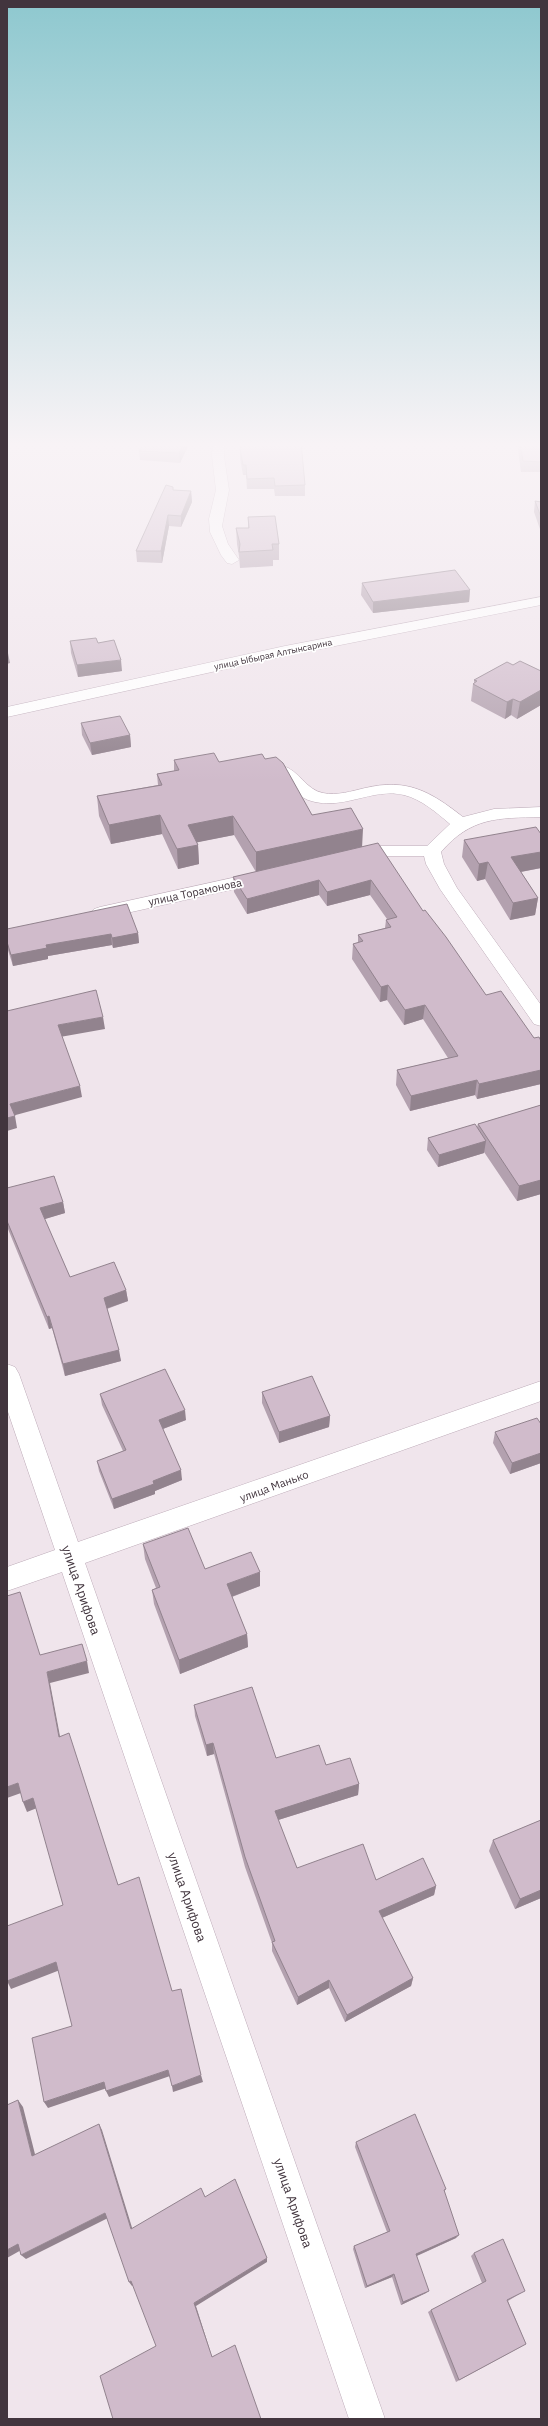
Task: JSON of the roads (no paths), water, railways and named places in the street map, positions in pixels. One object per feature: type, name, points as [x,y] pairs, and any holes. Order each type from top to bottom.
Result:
[{"type":"street","points":[[228,555],[232,560]]},
{"type":"street","name":"улица Ыбырая Алтынсарина","points":[[7,712],[285,651],[541,601]]},
{"type":"street","points":[[283,771],[314,796],[344,797],[386,789],[406,790],[436,805],[461,824]]},
{"type":"street","points":[[341,860],[380,852],[432,850],[445,834],[461,824],[490,814],[541,812]]},
{"type":"street","points":[[432,850],[435,864],[449,889],[541,1019]]},
{"type":"street","name":"улица Торамонова","points":[[85,917],[279,874]]},
{"type":"street","name":"улица Арифова","points":[[7,1374],[367,2419]]},
{"type":"street","name":"улица Манько","points":[[7,1579],[541,1391]]}]
